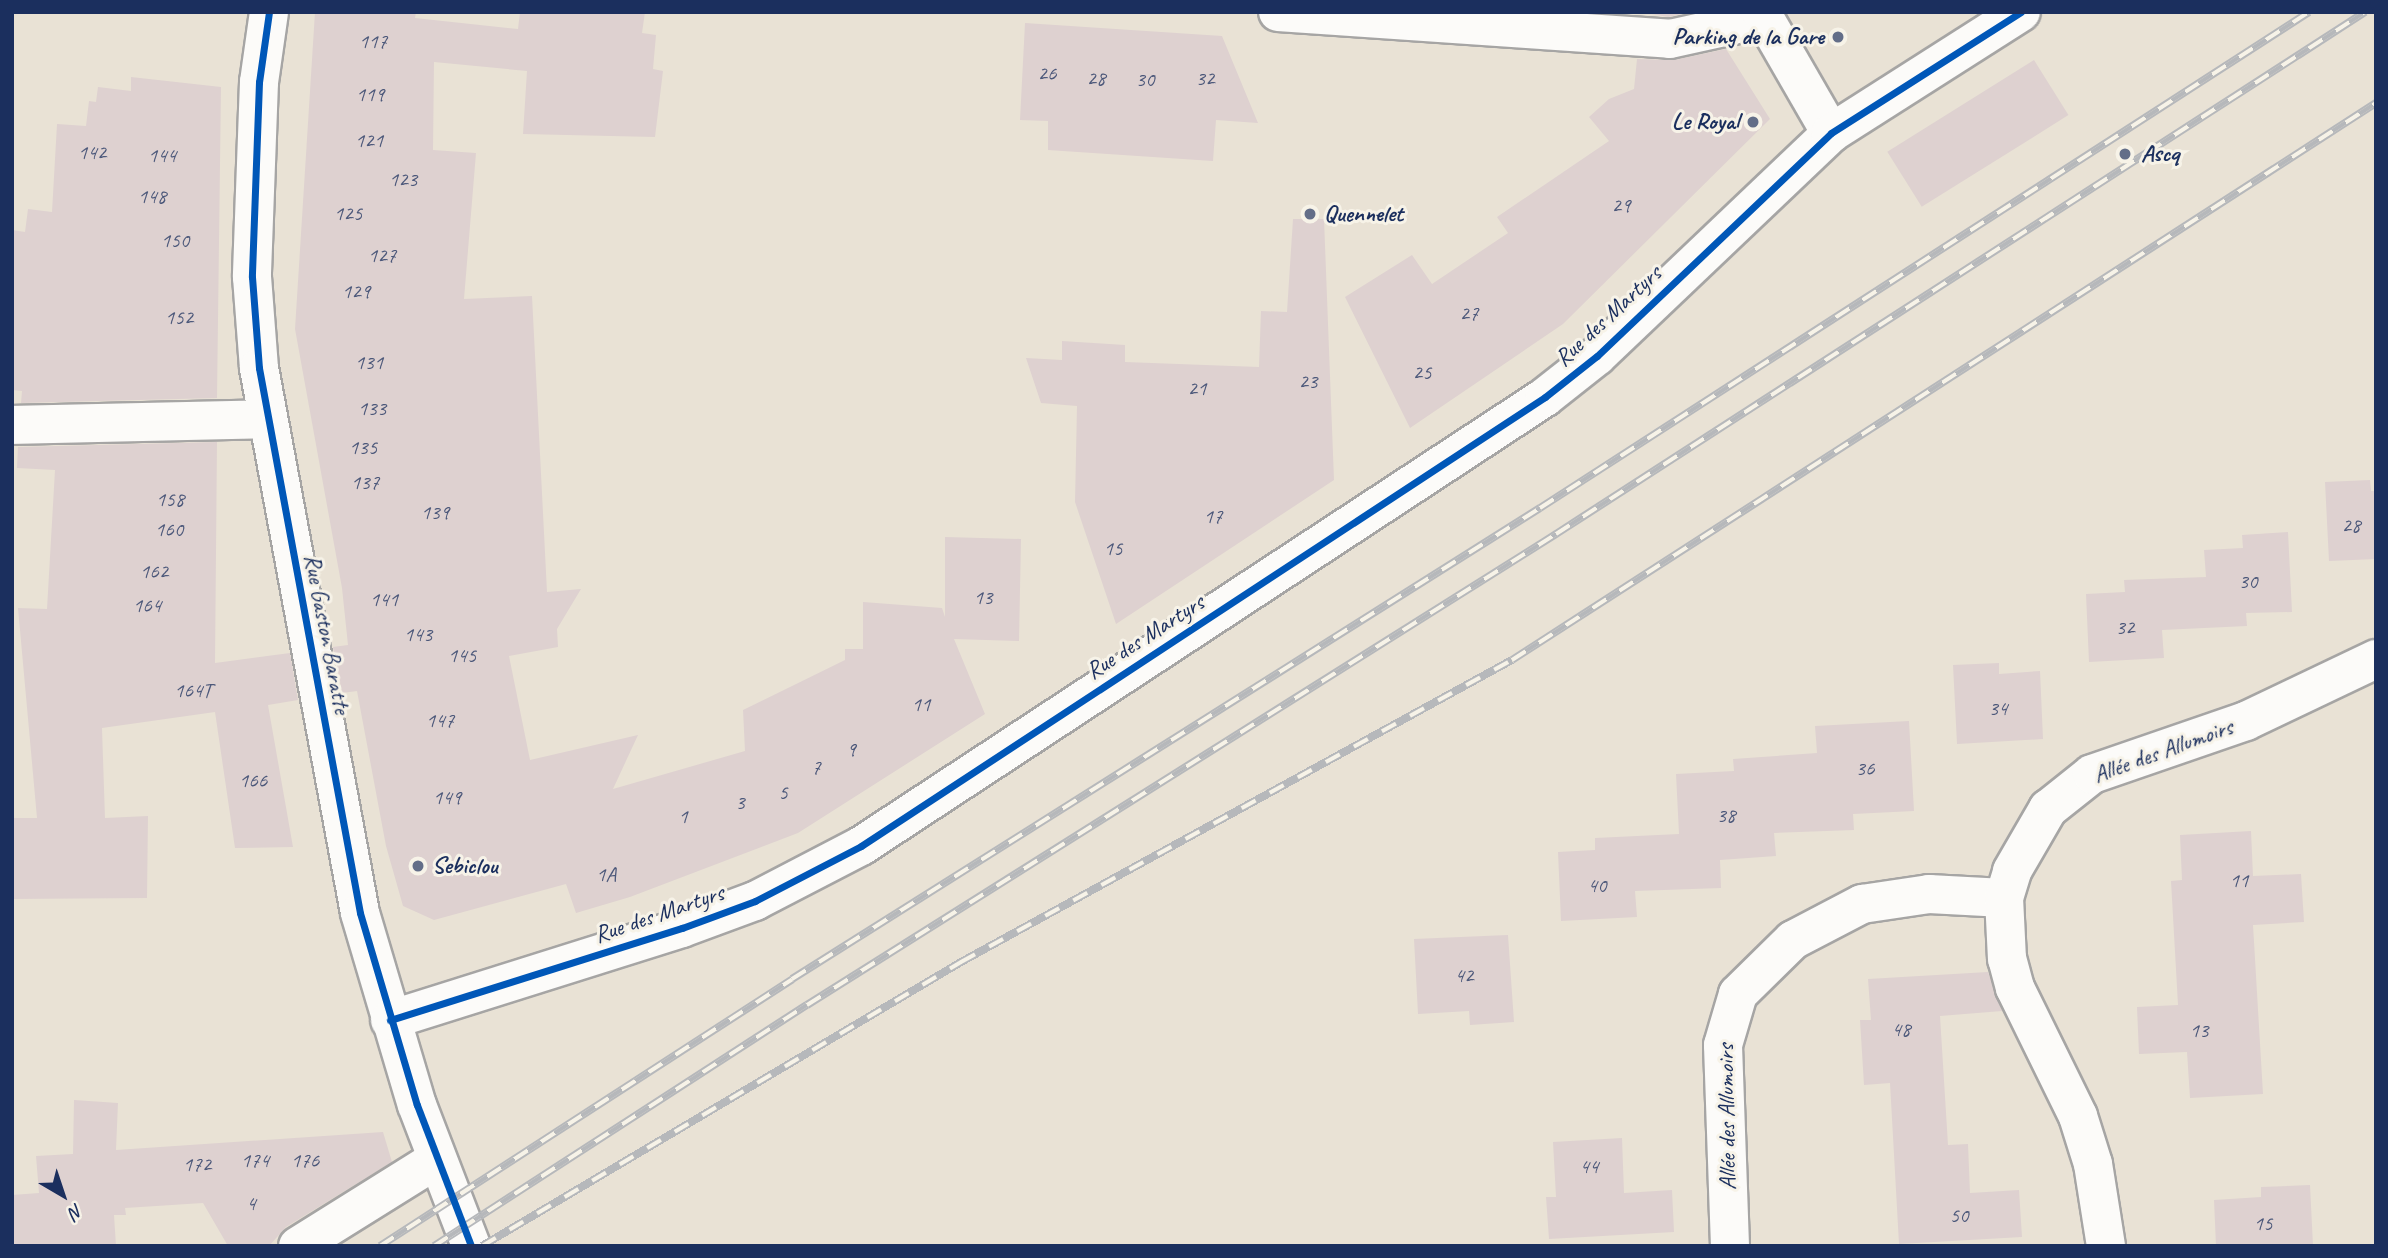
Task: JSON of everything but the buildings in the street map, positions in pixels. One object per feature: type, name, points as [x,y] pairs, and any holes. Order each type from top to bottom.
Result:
[{"type":"street","name":"Rue Gaston Baratte","points":[[269,12],[259,82],[252,277],[268,419],[352,872],[390,1020],[437,1159],[471,1246]]},
{"type":"street","points":[[1278,12],[1670,39],[1723,28],[1759,12],[1831,133]]},
{"type":"street","name":"Rue des Martyrs","points":[[390,1020],[682,928],[755,901],[861,846],[1572,378],[1831,133],[2021,12]]},
{"type":"street","points":[[12,425],[268,419]]},
{"type":"street","name":"Allée des Allumoirs","points":[[2106,1246],[2093,1164],[2078,1116],[2015,988],[2007,960],[2004,898],[2027,841],[2048,809],[2069,789],[2115,765],[2246,721],[2376,659]]},
{"type":"street","name":"Allée des Allumoirs","points":[[1730,1246],[1723,1045],[1738,995],[1793,940],[1862,904],[1928,894],[2004,898]]},
{"type":"street","points":[[298,1246],[437,1159]]},
{"type":"railway","points":[[380,1246],[792,979],[1540,508],[2309,12]]},
{"type":"railway","points":[[434,1246],[807,1005],[1556,534],[2365,12]]},
{"type":"railway","points":[[482,1246],[961,962],[1512,660],[2376,103]]},
{"type":"cycle path","points":[[269,12],[259,82],[252,277],[259,368],[360,913],[417,1105],[471,1246]]},
{"type":"cycle path","points":[[390,1020],[682,928],[755,901],[861,846],[1545,397],[1597,356],[1831,133],[2021,12]]},
{"type":"place","name":"Parking de la Gare","points":[[1838,37]]},
{"type":"place","name":"Le Royal","points":[[1753,122]]},
{"type":"place","name":"Ascq","points":[[2125,154]]},
{"type":"place","name":"Quennelet","points":[[1310,214]]},
{"type":"place","name":"Sebiclou","points":[[418,866]]}]
